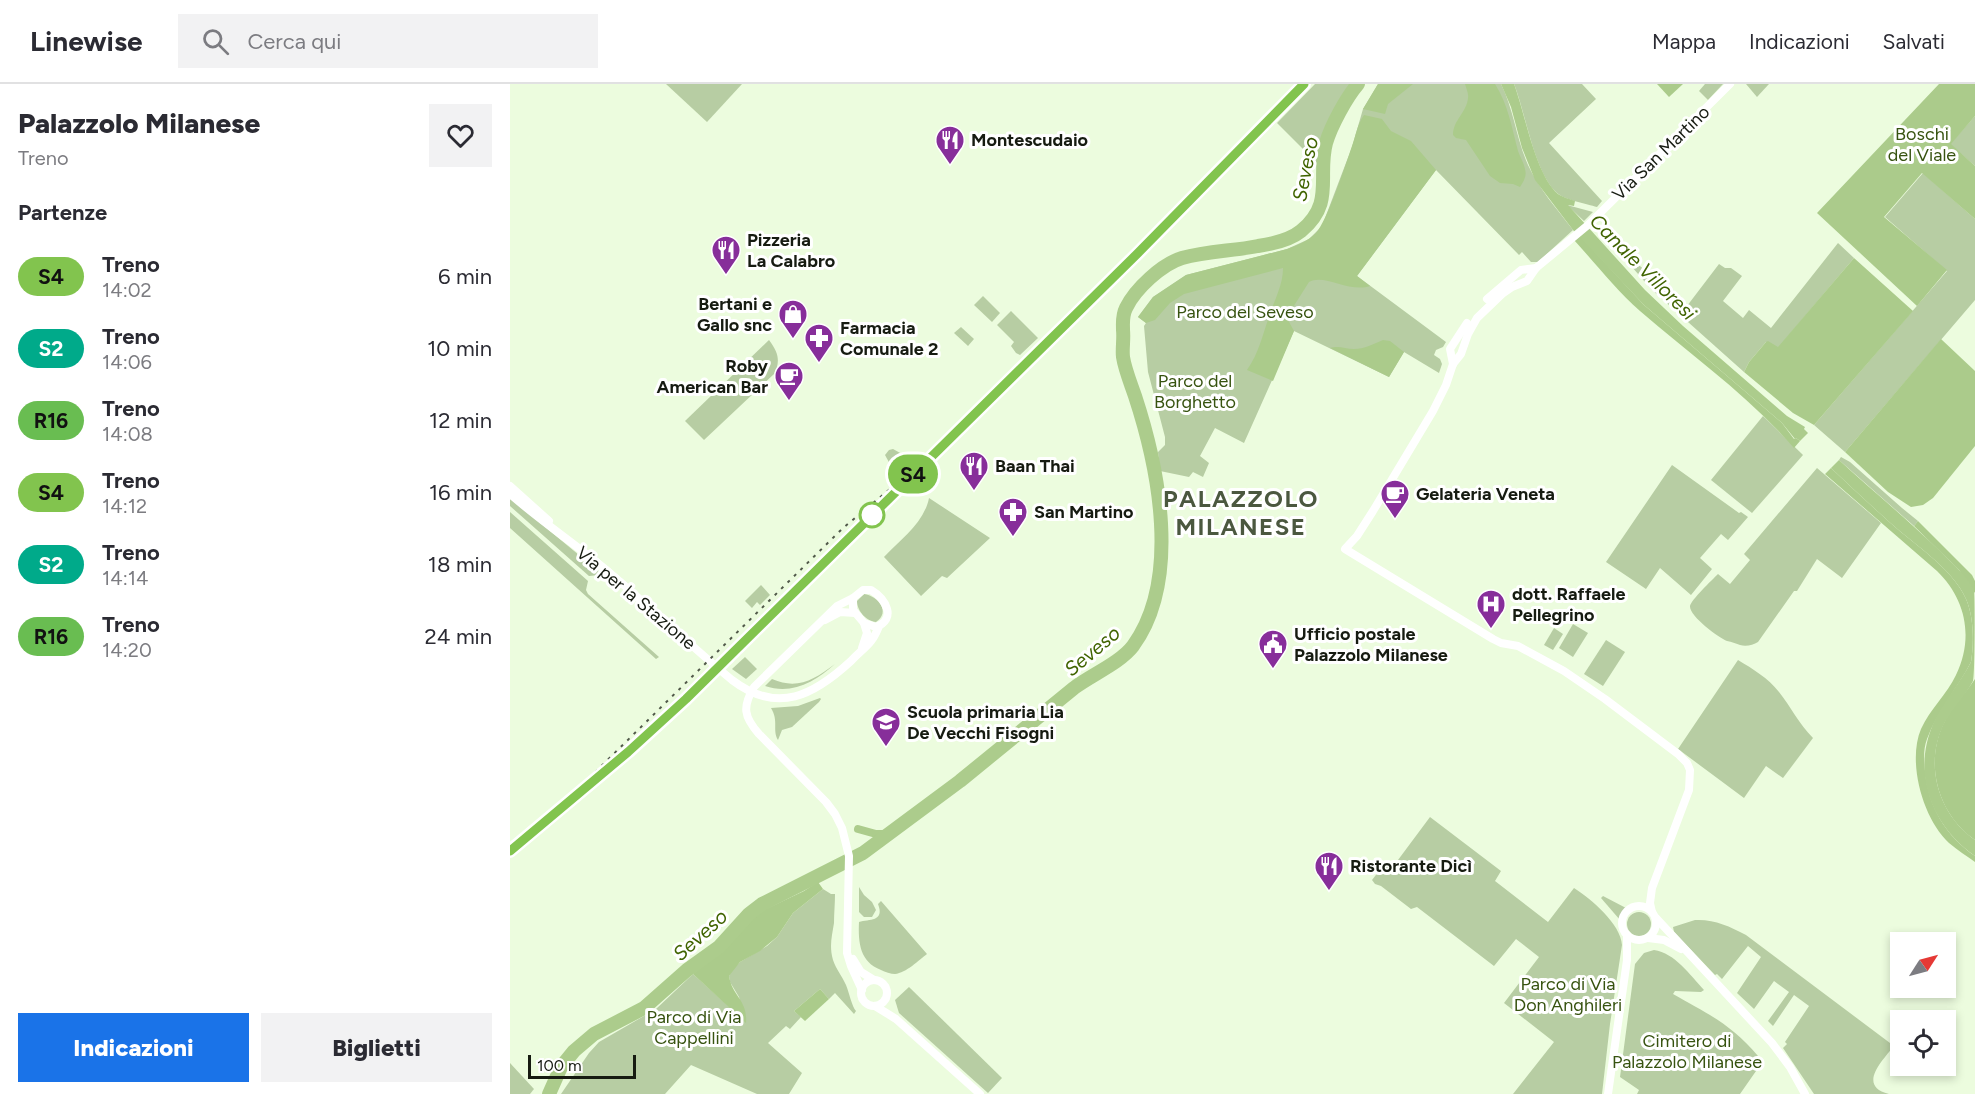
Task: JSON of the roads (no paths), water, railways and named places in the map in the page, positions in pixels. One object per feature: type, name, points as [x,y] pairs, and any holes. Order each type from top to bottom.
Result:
[{"type":"street","name":"Via San Martino","points":[[1652,888],[1689,790],[1690,770],[1683,759],[1605,699],[1563,671],[1518,646],[1493,639],[1345,549],[1357,536],[1427,421],[1446,386],[1453,364],[1450,349],[1475,312],[1521,270],[1536,268],[1577,235],[1730,84]]},
{"type":"street","name":"Via per la Stazione","points":[[510,486],[564,537]]},
{"type":"street","name":"Via per la Stazione","points":[[510,494],[536,517],[609,572],[732,680],[758,694],[772,698],[785,698],[811,692],[828,681],[872,643],[879,626]]},
{"type":"street","points":[[853,598],[852,606],[855,613],[871,627],[879,626],[887,617],[888,610],[871,590],[863,590],[832,609],[756,686],[747,704],[746,712],[750,723],[832,808],[842,828],[849,856],[848,959],[862,990],[864,1001],[896,1019],[980,1094]]},
{"type":"street","points":[[819,623],[840,612],[855,613]]},
{"type":"street","points":[[860,651],[867,633],[864,623]]},
{"type":"street","points":[[1652,888],[1637,906],[1624,916],[1623,928],[1627,935],[1632,939],[1658,938],[1670,942],[1692,957]]},
{"type":"street","points":[[1627,960],[1634,947],[1656,927],[1650,903],[1652,888]]},
{"type":"street","points":[[1637,906],[1645,907],[1654,915],[1772,1043],[1790,1067],[1805,1094]]},
{"type":"street","points":[[1608,1094],[1627,960],[1627,935]]},
{"type":"street","points":[[847,944],[858,968],[865,975],[884,985],[887,992],[886,997],[882,1003],[875,1006]]},
{"type":"street","points":[[862,990],[866,983],[874,980]]},
{"type":"street","points":[[886,997],[896,1019]]},
{"type":"waterway","name":"Seveso","points":[[549,1094],[561,1067],[574,1051],[594,1034],[644,1008],[687,970],[719,947],[749,914],[762,904],[863,853],[960,781],[1074,688],[1113,663],[1133,646],[1148,619],[1157,589],[1161,557],[1161,524],[1152,457],[1123,357],[1125,311],[1142,285],[1174,261],[1201,254],[1275,243],[1301,231],[1311,221],[1321,200],[1324,155],[1328,136],[1344,104],[1358,84]]},
{"type":"waterway","points":[[858,829],[876,834],[890,834]]},
{"type":"railway","points":[[510,856],[630,755],[728,665],[1141,256],[1310,84]]},
{"type":"railway","points":[[576,791],[843,528],[914,469]]},
{"type":"train","name":"S4","points":[[510,851],[657,727],[686,699],[1138,253],[1304,84]]},
{"type":"place","name":"Montescudaio","points":[[950,166]]},
{"type":"place","name":"Pizzeria La Calabro","points":[[726,276]]},
{"type":"place","name":"Bertani e Gallo snc","points":[[793,340]]},
{"type":"place","name":"Farmacia Comunale 2","points":[[819,364]]},
{"type":"place","name":"Roby American Bar","points":[[789,402]]},
{"type":"place","name":"Baan Thai","points":[[974,492]]},
{"type":"place","name":"Gelateria Veneta","points":[[1395,520]]},
{"type":"place","name":"San Martino","points":[[1013,538]]},
{"type":"place","name":"dott. Raffaele Pellegrino","points":[[1491,630]]},
{"type":"place","name":"Ufficio postale Palazzolo Milanese","points":[[1273,670]]},
{"type":"place","name":"Scuola primaria Lia De Vecchi Fisogni","points":[[886,748]]},
{"type":"place","name":"Ristorante Dicì","points":[[1329,892]]},
{"type":"district","name":"PALAZZOLO MILANESE","points":[[1241,512]]},
{"type":"park label","name":"Boschi del Viale","points":[[1922,144]]},
{"type":"park label","name":"Parco del Seveso","points":[[1245,312]]},
{"type":"park label","name":"Parco del Borghetto","points":[[1195,391]]},
{"type":"park label","name":"Parco di Via Don Anghileri","points":[[1568,994]]},
{"type":"park label","name":"Parco di Via Cappellini","points":[[694,1027]]},
{"type":"park label","name":"Cimitero di Palazzolo Milanese","points":[[1687,1051]]},
{"type":"water label","name":"Canale Villoresi","points":[[1643,267]]}]
